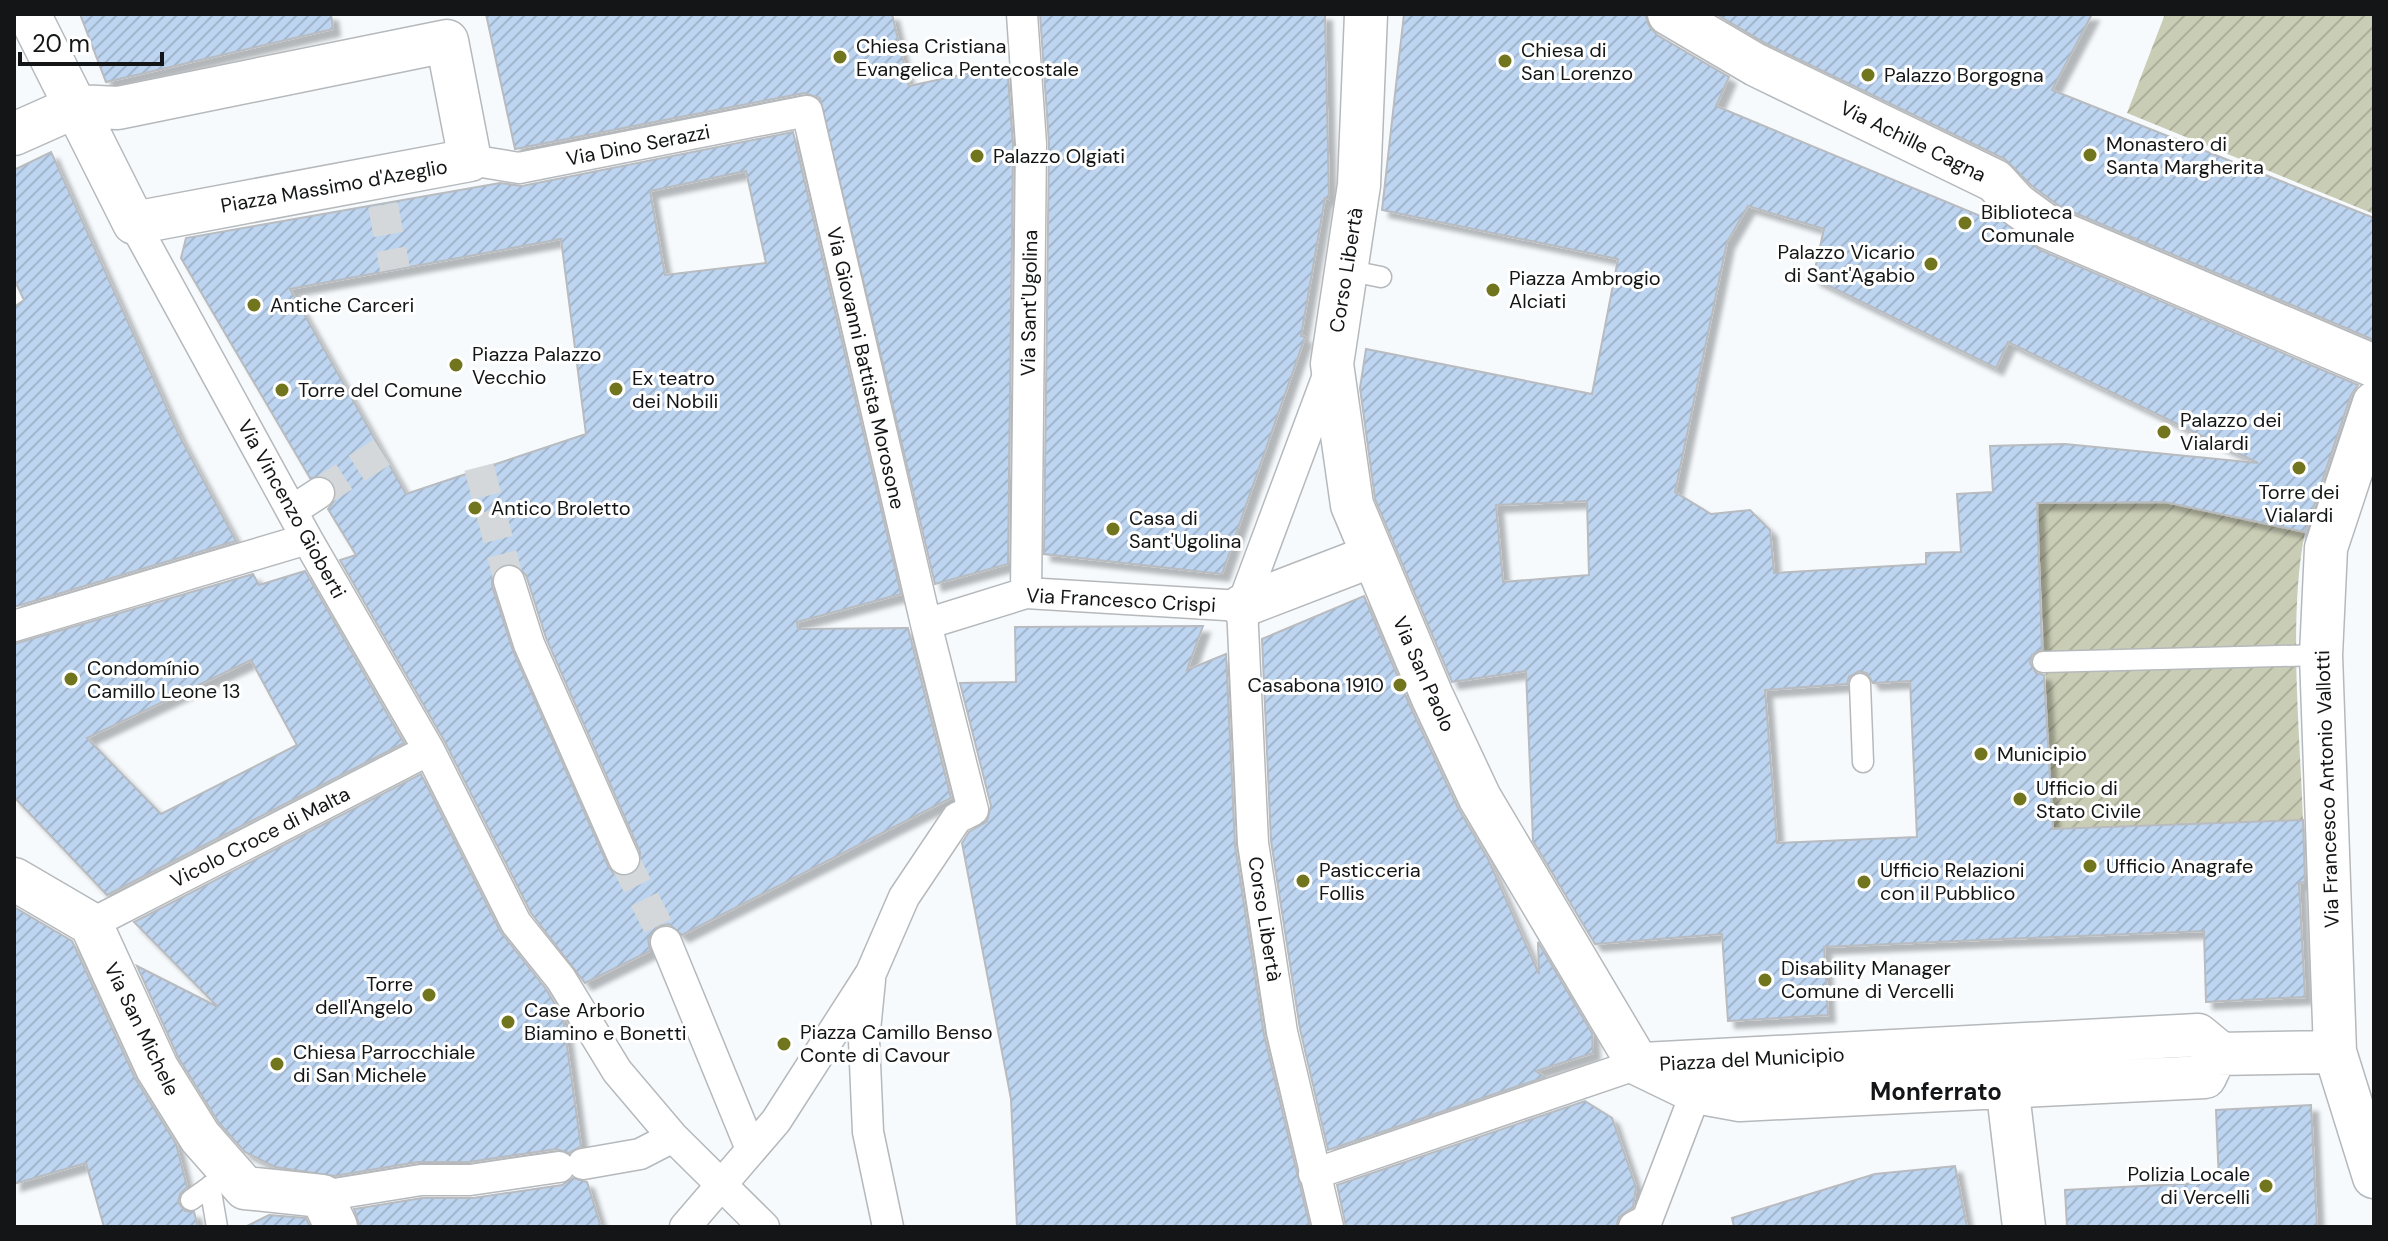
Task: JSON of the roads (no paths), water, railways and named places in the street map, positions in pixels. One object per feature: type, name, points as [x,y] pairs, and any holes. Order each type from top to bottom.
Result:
[{"type":"street","name":"Via Vincenzo Gioberti","points":[[29,14],[134,223],[307,539],[429,750],[516,923],[569,995],[617,1071],[673,1137]]},
{"type":"street","name":"Via Sant'Ugolina","points":[[1022,14],[1031,144],[1026,593]]},
{"type":"street","name":"Corso Libertà","points":[[1328,1227],[1282,1032],[1253,843],[1242,606],[1364,274],[1359,185],[1366,14]]},
{"type":"street","name":"Via Achille Cagna","points":[[1669,14],[1756,65],[1995,181],[2016,204],[2049,228],[2374,366]]},
{"type":"street","name":"Piazza Massimo d'Azeglio","points":[[77,106],[118,108],[444,28],[470,160],[381,191],[134,223]]},
{"type":"street","points":[[14,134],[77,106]]},
{"type":"street","name":"Via Dino Serazzi","points":[[470,160],[519,168],[807,111]]},
{"type":"street","name":"Via Giovanni Battista Morosone","points":[[807,111],[926,624]]},
{"type":"street","name":"Via San Paolo","points":[[1332,364],[1352,505],[1372,556],[1480,798],[1638,1064]]},
{"type":"street","name":"Via Francesco Antonio Vallotti","points":[[2374,403],[2326,548],[2321,655],[2335,1052],[2374,1177]]},
{"type":"street","points":[[293,510],[319,493]]},
{"type":"street","points":[[14,626],[307,539]]},
{"type":"street","points":[[1242,606],[1372,556]]},
{"type":"street","points":[[509,581],[529,644],[624,859]]},
{"type":"street","name":"Via Francesco Crispi","points":[[926,624],[1026,593],[1242,606]]},
{"type":"street","points":[[685,1227],[776,1121],[871,973],[904,897],[957,818],[973,810],[926,624]]},
{"type":"street","name":"Vicolo Croce di Malta","points":[[91,924],[429,750]]},
{"type":"street","points":[[14,879],[91,924]]},
{"type":"street","name":"Via San Michele","points":[[91,924],[157,1068],[200,1137],[220,1179],[329,1212]]},
{"type":"street","points":[[666,942],[751,1149]]},
{"type":"street","points":[[871,973],[864,1040],[868,1132],[888,1227]]},
{"type":"street","name":"Piazza del Municipio","points":[[2198,1035],[2215,1049],[2216,1054],[2205,1077],[1740,1100],[1696,1092],[1638,1064],[2198,1035]]},
{"type":"street","points":[[2216,1054],[2335,1052]]},
{"type":"street","points":[[1314,1174],[1638,1064]]},
{"type":"street","points":[[2007,1085],[2024,1227]]},
{"type":"street","points":[[1634,1227],[1647,1220],[1696,1092]]},
{"type":"street","points":[[329,1212],[421,1180],[470,1180],[640,1154],[673,1137],[764,1227]]},
{"type":"lane","points":[[2043,662],[2321,655]]},
{"type":"lane","points":[[1860,684],[1863,762]]},
{"type":"lane","points":[[191,1200],[220,1179]]},
{"type":"lane","points":[[217,1227],[220,1179]]},
{"type":"tunnel","points":[[383,205],[395,269]]},
{"type":"tunnel","points":[[319,493],[385,450]]},
{"type":"tunnel","points":[[479,467],[509,581]]},
{"type":"tunnel","points":[[624,859],[666,942]]},
{"type":"place","name":"Chiesa Cristiana Evangelica Pentecostale","points":[[840,57]]},
{"type":"place","name":"Chiesa di San Lorenzo","points":[[1505,61]]},
{"type":"place","name":"Palazzo Borgogna","points":[[1868,75]]},
{"type":"place","name":"Monastero di Santa Margherita","points":[[2090,155]]},
{"type":"place","name":"Palazzo Olgiati","points":[[977,156]]},
{"type":"place","name":"Biblioteca Comunale","points":[[1965,223]]},
{"type":"place","name":"Palazzo Vicario di Sant'Agabio","points":[[1931,264]]},
{"type":"place","name":"Piazza Ambrogio Alciati","points":[[1493,290]]},
{"type":"place","name":"Antiche Carceri","points":[[254,305]]},
{"type":"place","name":"Piazza Palazzo Vecchio","points":[[456,365]]},
{"type":"place","name":"Ex teatro dei Nobili","points":[[616,389]]},
{"type":"place","name":"Torre del Comune","points":[[282,390]]},
{"type":"place","name":"Palazzo dei Vialardi","points":[[2164,432]]},
{"type":"place","name":"Torre dei Vialardi","points":[[2299,468]]},
{"type":"place","name":"Antico Broletto","points":[[475,508]]},
{"type":"place","name":"Casa di Sant'Ugolina","points":[[1113,529]]},
{"type":"place","name":"Condomínio Camillo Leone 13","points":[[71,679]]},
{"type":"place","name":"Casabona 1910","points":[[1400,685]]},
{"type":"place","name":"Municipio","points":[[1981,754]]},
{"type":"place","name":"Ufficio di Stato Civile","points":[[2020,799]]},
{"type":"place","name":"Ufficio Anagrafe","points":[[2090,866]]},
{"type":"place","name":"Pasticceria Follis","points":[[1303,881]]},
{"type":"place","name":"Ufficio Relazioni con il Pubblico","points":[[1864,882]]},
{"type":"place","name":"Disability Manager Comune di Vercelli","points":[[1765,980]]},
{"type":"place","name":"Torre dell'Angelo","points":[[429,995]]},
{"type":"place","name":"Case Arborio Biamino e Bonetti","points":[[508,1022]]},
{"type":"place","name":"Piazza Camillo Benso Conte di Cavour","points":[[784,1044]]},
{"type":"place","name":"Chiesa Parrocchiale di San Michele","points":[[277,1064]]},
{"type":"place","name":"Polizia Locale di Vercelli","points":[[2266,1186]]},
{"type":"district","name":"Monferrato","points":[[1936,1092]]}]
